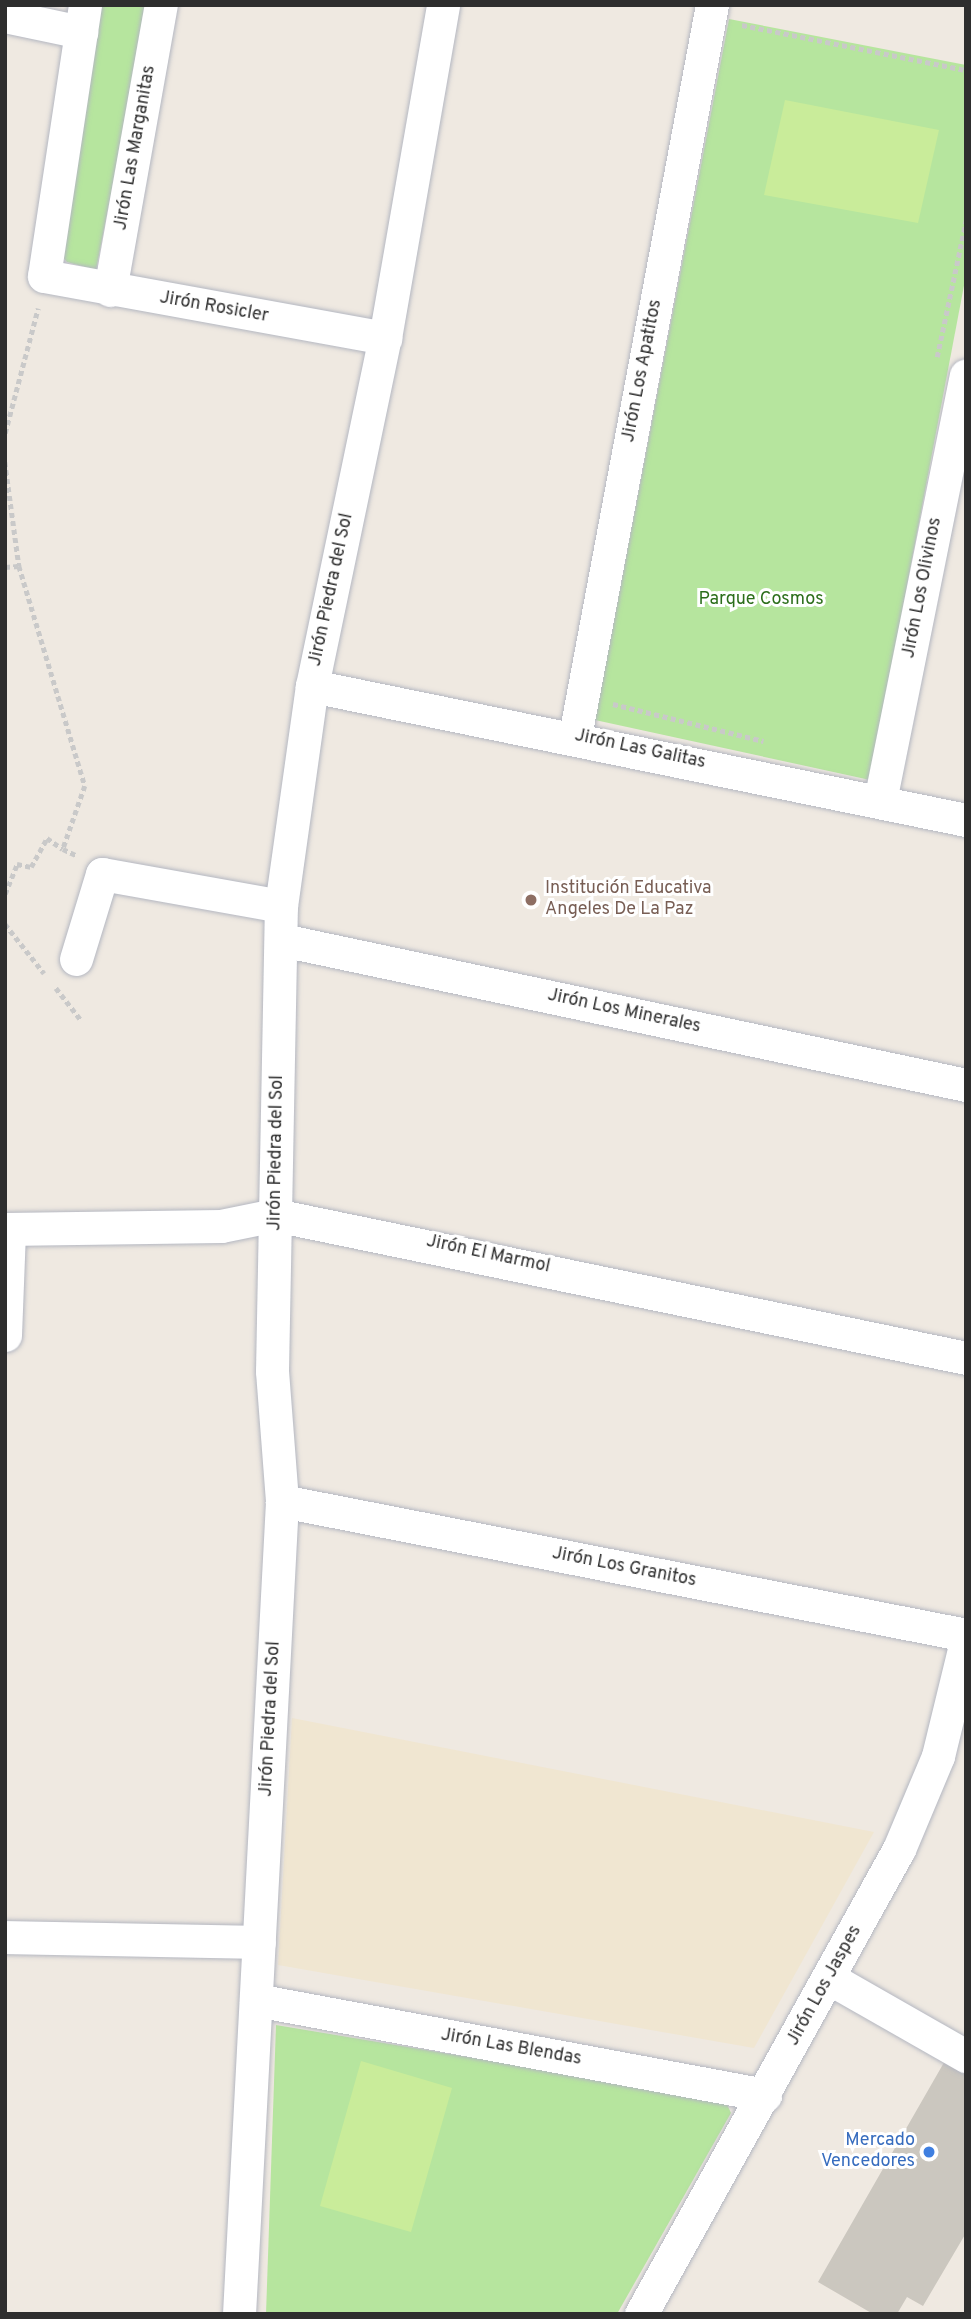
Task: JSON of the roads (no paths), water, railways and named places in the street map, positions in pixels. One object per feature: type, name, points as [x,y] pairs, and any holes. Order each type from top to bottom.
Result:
[{"type":"street","name":"Jirón Las Marganitas","points":[[110,290],[161,5]]},
{"type":"street","name":"Jirón Piedra del Sol","points":[[239,2314],[282,1502],[272,1371],[281,906],[312,686],[385,338],[443,5]]},
{"type":"street","name":"Jirón Los Apatitos","points":[[575,736],[722,14]]},
{"type":"street","points":[[5,16],[83,18]]},
{"type":"street","name":"Jirón Rosicler","points":[[83,18],[45,277],[385,338]]},
{"type":"street","name":"Jirón Los Olivinos","points":[[880,801],[950,373]]},
{"type":"street","name":"Jirón Las Galitas","points":[[312,686],[575,736],[966,820]]},
{"type":"street","points":[[76,959],[94,885],[102,874],[111,873],[281,906]]},
{"type":"street","name":"Jirón Los Minerales","points":[[282,940],[966,1085]]},
{"type":"street","name":"Jirón El Marmol","points":[[7,1230],[221,1226],[275,1215],[966,1357]]},
{"type":"street","points":[[5,1335],[7,1230]]},
{"type":"street","name":"Jirón Los Granitos","points":[[282,1502],[966,1635]]},
{"type":"street","name":"Jirón Los Jaspes","points":[[641,2314],[765,2095],[899,1849],[938,1756],[966,1641]]},
{"type":"street","points":[[5,1937],[259,1942]]},
{"type":"street","points":[[829,1978],[966,2056]]},
{"type":"street","name":"Jirón Las Blendas","points":[[256,2000],[765,2095]]},
{"type":"place","name":"Institución Educativa Angeles De La Paz","points":[[531,900]]},
{"type":"place","name":"Mercado Vencedores","points":[[929,2152]]},
{"type":"park label","name":"Parque Cosmos","points":[[761,600]]}]
